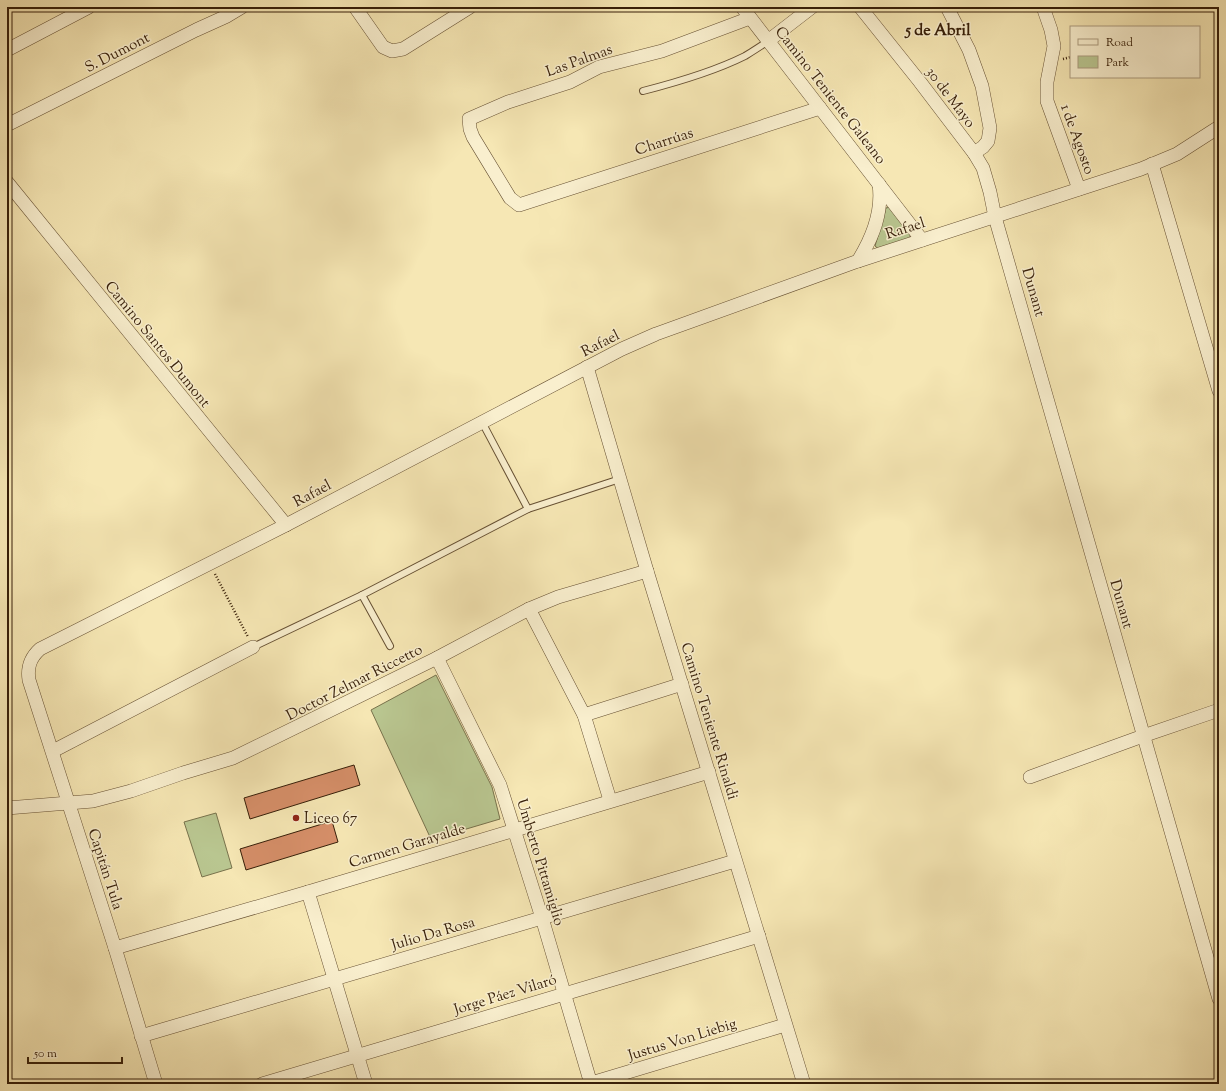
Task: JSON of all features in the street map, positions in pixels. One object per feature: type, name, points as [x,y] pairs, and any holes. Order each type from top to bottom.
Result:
[{"type":"street","name":"S. Dumont","points":[[7,125],[196,30],[227,16],[242,7]]},
{"type":"street","points":[[355,7],[383,47],[392,51],[403,49],[470,7]]},
{"type":"street","name":"Camino Teniente Galeano","points":[[742,7],[922,240]]},
{"type":"street","points":[[768,41],[812,7]]},
{"type":"street","name":"30 de Mayo","points":[[860,7],[974,153],[983,168],[996,217]]},
{"type":"street","points":[[947,7],[969,50],[982,86],[990,128],[988,141],[983,147],[974,153]]},
{"type":"street","name":"1 de Agosto","points":[[1043,7],[1051,30],[1054,46],[1047,82],[1047,101],[1079,189]]},
{"type":"street","points":[[7,50],[84,8]]},
{"type":"street","name":"Las Palmas","points":[[519,205],[510,198],[491,168],[473,137],[469,119],[508,102],[570,82],[599,67],[662,51],[750,18]]},
{"type":"street","name":"Charrúas","points":[[519,205],[820,108]]},
{"type":"street","name":"Rafael","points":[[29,663],[33,655],[40,649],[286,525],[622,349],[656,334],[858,261],[996,217],[1152,164],[1177,154],[1219,127]]},
{"type":"street","points":[[1152,164],[1219,391]]},
{"type":"street","name":"Camino Santos Dumont","points":[[7,182],[286,525]]},
{"type":"street","name":"Camino Teniente Galeano","points":[[858,261],[869,244],[880,209],[881,197],[879,184]]},
{"type":"street","name":"Dunant","points":[[996,217],[1219,999]]},
{"type":"street","name":"Camino Teniente Rinaldi","points":[[587,367],[647,572],[804,1084]]},
{"type":"street","name":"Doctor Zelmar Riccetto","points":[[68,802],[93,801],[131,791],[233,758],[437,658],[529,609],[558,597],[647,572]]},
{"type":"street","points":[[529,609],[584,715],[610,800]]},
{"type":"street","points":[[53,751],[253,647]]},
{"type":"street","name":"Umberto Pittamiglio","points":[[437,658],[500,785],[542,918],[590,1084]]},
{"type":"street","name":"Capitán Tula","points":[[29,663],[29,680],[115,948],[156,1084]]},
{"type":"street","points":[[584,715],[682,684]]},
{"type":"street","points":[[1030,777],[1219,710]]},
{"type":"street","name":"Carmen Garayalde","points":[[115,948],[308,892],[610,800],[708,772]]},
{"type":"street","points":[[7,808],[68,802]]},
{"type":"street","name":"Julio Da Rosa","points":[[141,1036],[735,861]]},
{"type":"street","points":[[308,892],[366,1084]]},
{"type":"street","name":"Jorge Páez Vilaró","points":[[262,1084],[758,936]]},
{"type":"street","name":"Justus Von Liebig","points":[[590,1084],[786,1025]]},
{"type":"lane","points":[[644,91],[674,83],[718,68],[746,55],[768,41]]},
{"type":"lane","points":[[482,422],[528,509]]},
{"type":"lane","points":[[253,647],[362,594],[528,509],[620,479]]},
{"type":"lane","points":[[362,594],[390,646]]},
{"type":"path","points":[[210,564],[253,647]]},
{"type":"green space","points":[[890,207],[911,233],[909,240],[880,250],[875,246],[886,208]]},
{"type":"green space","points":[[436,675],[492,787],[500,819],[436,838],[430,837],[371,710]]},
{"type":"green space","points":[[216,813],[232,868],[202,877],[184,822]]},
{"type":"building","points":[[354,765],[360,785],[250,819],[244,798]]},
{"type":"building","points":[[332,821],[338,842],[246,870],[240,849]]},
{"type":"place","name":"Liceo 67","points":[[296,818]]},
{"type":"district","name":"5 de Abril","points":[[938,29]]}]
